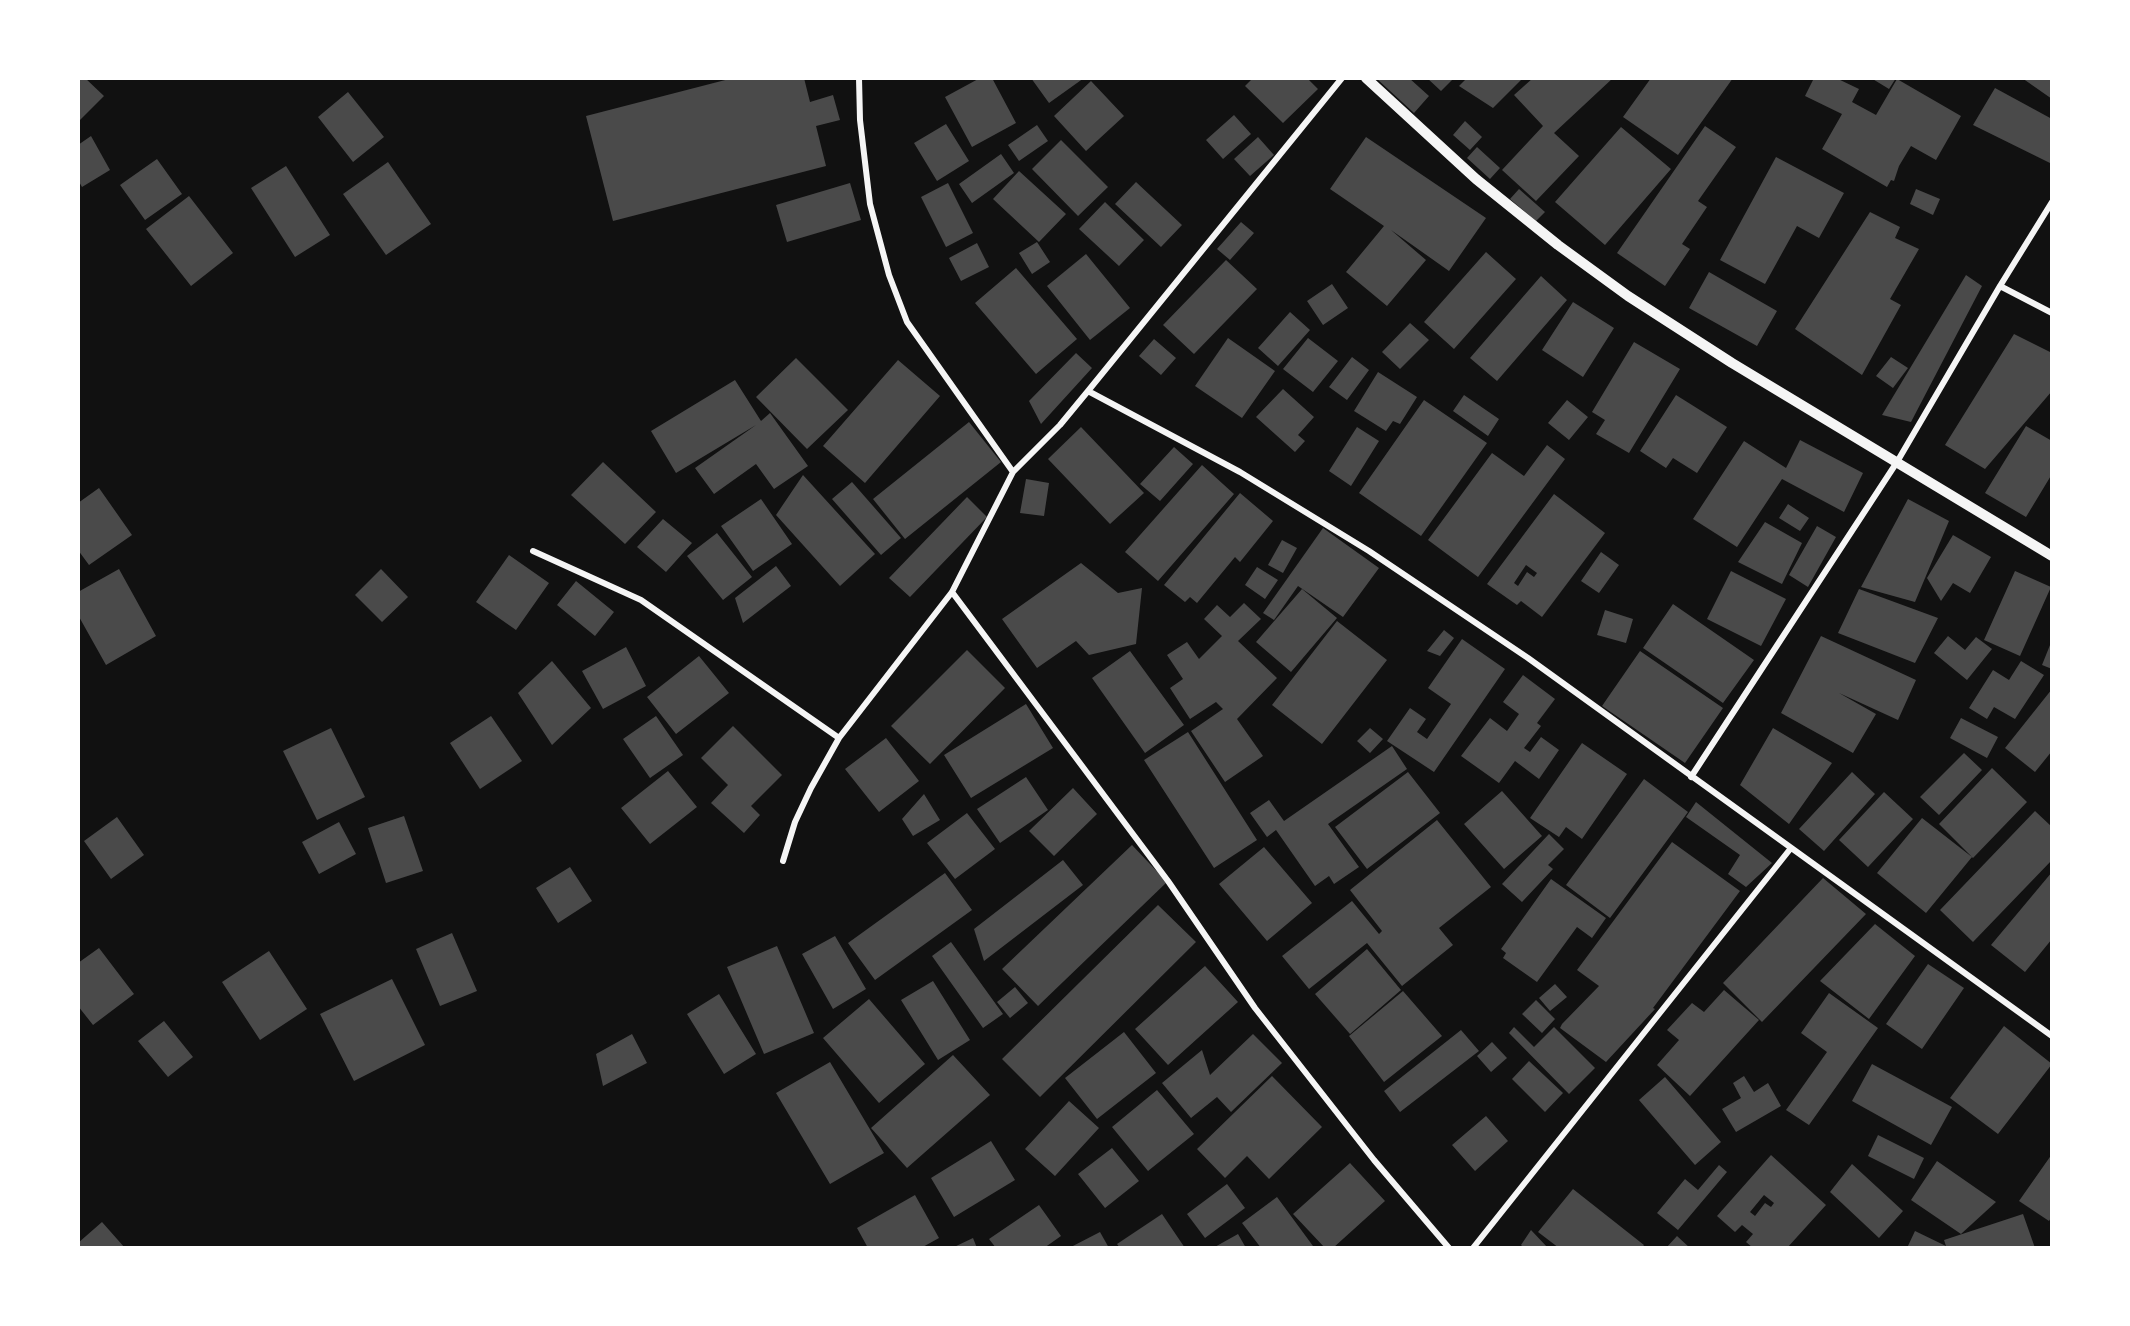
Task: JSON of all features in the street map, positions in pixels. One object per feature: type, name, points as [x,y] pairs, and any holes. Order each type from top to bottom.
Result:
[{"type":"street","points":[[859,78],[860,120],[870,204],[889,275],[907,322],[1013,472]]},
{"type":"street","points":[[783,861],[795,822],[839,738],[952,592],[1013,472],[1060,425],[1341,78]]},
{"type":"street","points":[[1366,78],[1476,179],[1558,245],[1628,296],[1732,363],[2052,556]]},
{"type":"street","points":[[1691,777],[1898,462],[2000,286],[2052,202]]},
{"type":"street","points":[[2000,286],[2052,313]]},
{"type":"street","points":[[1088,391],[1240,472],[1370,551],[1528,658],[2052,1036]]},
{"type":"street","points":[[532,551],[641,600],[839,738]]},
{"type":"street","points":[[952,592],[1168,881],[1255,1008],[1374,1160],[1449,1248]]},
{"type":"street","points":[[1473,1248],[1791,848]]},
{"type":"building","points":[[78,78],[85,78],[104,96],[78,122]]},
{"type":"building","points":[[733,78],[804,78],[810,102],[833,95],[840,120],[816,126],[826,166],[613,221],[586,116]]},
{"type":"building","points":[[980,78],[992,78],[1016,123],[972,147],[945,97]]},
{"type":"building","points":[[1031,78],[1084,78],[1049,103]]},
{"type":"building","points":[[1253,78],[1307,78],[1318,89],[1283,123],[1245,86]]},
{"type":"building","points":[[1376,78],[1409,78],[1429,96],[1414,113]]},
{"type":"building","points":[[1427,78],[1454,78],[1441,91]]},
{"type":"building","points":[[1467,78],[1523,78],[1493,108],[1459,86]]},
{"type":"building","points":[[1533,78],[1613,78],[1554,133],[1579,156],[1536,201],[1502,170],[1543,126],[1514,95]]},
{"type":"building","points":[[1651,78],[1733,78],[1678,155],[1623,117]]},
{"type":"building","points":[[1814,78],[1836,78],[1859,89],[1852,102],[1876,115],[1897,79],[1961,116],[1936,160],[1911,146],[1899,166],[1894,181],[1891,180],[1887,187],[1822,149],[1842,114],[1805,96]]},
{"type":"building","points":[[1871,78],[1896,78],[1889,89]]},
{"type":"building","points":[[2022,78],[2052,78],[2052,99]]},
{"type":"building","points":[[1091,81],[1124,116],[1086,151],[1054,116]]},
{"type":"building","points":[[1995,88],[2052,119],[2052,164],[1973,125]]},
{"type":"building","points":[[348,92],[384,137],[353,162],[318,117]]},
{"type":"building","points":[[1234,115],[1251,134],[1223,159],[1206,140]]},
{"type":"building","points":[[1465,121],[1482,137],[1470,150],[1453,135]]},
{"type":"building","points":[[946,124],[969,161],[937,181],[914,143]]},
{"type":"building","points":[[1037,125],[1048,141],[1019,161],[1008,145]]},
{"type":"building","points":[[1705,126],[1736,147],[1698,201],[1707,207],[1682,244],[1690,249],[1665,286],[1617,253]]},
{"type":"building","points":[[1621,127],[1671,169],[1605,245],[1555,202]]},
{"type":"building","points":[[91,136],[110,170],[82,187],[78,180],[78,145]]},
{"type":"building","points":[[1258,137],[1274,155],[1250,176],[1234,159]]},
{"type":"building","points":[[1366,137],[1486,218],[1449,271],[1391,230],[1426,260],[1387,306],[1346,272],[1384,226],[1330,189]]},
{"type":"building","points":[[1061,140],[1108,187],[1078,216],[1032,169]]},
{"type":"building","points":[[1477,147],[1500,168],[1490,179],[1467,158]]},
{"type":"building","points":[[1001,154],[1014,173],[972,203],[959,184]]},
{"type":"building","points":[[1776,157],[1844,193],[1819,238],[1797,226],[1765,284],[1720,260]]},
{"type":"building","points":[[157,159],[182,194],[145,220],[120,185]]},
{"type":"building","points":[[388,162],[431,224],[386,255],[343,194]]},
{"type":"building","points":[[286,166],[330,235],[295,257],[251,188]]},
{"type":"building","points":[[1019,171],[1066,214],[1039,242],[993,199]]},
{"type":"building","points":[[1136,182],[1182,225],[1161,247],[1115,204]]},
{"type":"building","points":[[850,183],[861,220],[787,242],[776,205]]},
{"type":"building","points":[[948,183],[973,233],[946,247],[921,197]]},
{"type":"building","points":[[1519,189],[1545,212],[1536,221],[1510,199]]},
{"type":"building","points":[[1916,189],[1940,199],[1933,215],[1910,204]]},
{"type":"building","points":[[189,196],[233,253],[191,286],[146,229]]},
{"type":"building","points":[[1105,202],[1144,240],[1119,266],[1079,229]]},
{"type":"building","points":[[1870,212],[1900,227],[1895,238],[1919,249],[1890,299],[1901,305],[1862,375],[1795,329]]},
{"type":"building","points":[[1241,222],[1254,233],[1230,260],[1217,249]]},
{"type":"building","points":[[1037,242],[1050,262],[1032,274],[1019,253]]},
{"type":"building","points":[[977,243],[989,267],[961,281],[949,258]]},
{"type":"building","points":[[1486,252],[1516,279],[1454,349],[1424,322]]},
{"type":"building","points":[[1086,254],[1130,308],[1090,340],[1047,286]]},
{"type":"building","points":[[1226,260],[1257,289],[1194,354],[1163,325]]},
{"type":"building","points":[[1016,268],[1077,339],[1036,374],[975,303]]},
{"type":"building","points":[[1709,272],[1777,311],[1757,346],[1689,308]]},
{"type":"building","points":[[1966,275],[1982,286],[1911,422],[1882,415]]},
{"type":"building","points":[[1541,276],[1567,300],[1497,381],[1470,358]]},
{"type":"building","points":[[1332,284],[1348,308],[1323,325],[1307,301]]},
{"type":"building","points":[[1573,302],[1614,328],[1583,377],[1542,350]]},
{"type":"building","points":[[1290,312],[1310,330],[1278,366],[1258,348]]},
{"type":"building","points":[[1410,323],[1429,340],[1400,369],[1382,352]]},
{"type":"building","points":[[2014,334],[2052,353],[2052,391],[1985,469],[1945,445]]},
{"type":"building","points":[[1228,338],[1275,371],[1242,418],[1195,386]]},
{"type":"building","points":[[1308,338],[1338,361],[1313,392],[1283,369]]},
{"type":"building","points":[[1154,339],[1176,358],[1161,375],[1139,356]]},
{"type":"building","points":[[1634,342],[1680,369],[1629,453],[1596,434],[1605,420],[1592,412]]},
{"type":"building","points":[[1076,353],[1092,368],[1041,424],[1029,401]]},
{"type":"building","points":[[1352,357],[1369,370],[1347,400],[1329,387]]},
{"type":"building","points":[[1891,357],[1908,368],[1893,388],[1876,376]]},
{"type":"building","points":[[796,358],[848,410],[807,449],[756,397]]},
{"type":"building","points":[[898,360],[940,396],[865,483],[823,446]]},
{"type":"building","points":[[1378,372],[1417,397],[1400,424],[1393,421],[1386,431],[1354,411]]},
{"type":"building","points":[[735,380],[761,421],[770,413],[808,466],[774,489],[756,464],[714,494],[695,468],[756,425],[676,473],[651,431]]},
{"type":"building","points":[[1283,389],[1314,417],[1298,435],[1305,441],[1295,452],[1256,417]]},
{"type":"building","points":[[1464,395],[1499,419],[1488,436],[1453,411]]},
{"type":"building","points":[[1676,395],[1727,427],[1697,473],[1673,458],[1666,468],[1640,451]]},
{"type":"building","points":[[1424,400],[1487,443],[1421,536],[1359,493]]},
{"type":"building","points":[[1567,400],[1588,417],[1569,440],[1548,423]]},
{"type":"building","points":[[969,422],[1001,462],[905,539],[873,499]]},
{"type":"building","points":[[2026,426],[2052,441],[2052,474],[2026,517],[1985,493]]},
{"type":"building","points":[[1081,427],[1144,493],[1110,524],[1048,459]]},
{"type":"building","points":[[1357,427],[1379,441],[1351,486],[1329,471]]},
{"type":"building","points":[[1800,440],[1863,473],[1844,512],[1782,479],[1737,547],[1693,519],[1744,441],[1786,468]]},
{"type":"building","points":[[1547,445],[1565,459],[1478,577],[1428,540],[1492,453],[1524,476]]},
{"type":"building","points":[[1174,447],[1193,464],[1160,501],[1140,484]]},
{"type":"building","points":[[603,462],[656,512],[625,544],[571,495]]},
{"type":"building","points":[[1202,465],[1234,494],[1158,581],[1125,552]]},
{"type":"building","points":[[803,475],[875,554],[840,586],[776,515]]},
{"type":"building","points":[[1026,479],[1049,483],[1044,516],[1020,513]]},
{"type":"building","points":[[852,482],[901,538],[881,555],[832,499]]},
{"type":"building","points":[[99,488],[132,535],[89,565],[78,550],[78,503]]},
{"type":"building","points":[[1240,493],[1273,521],[1240,562],[1235,557],[1197,603],[1190,597],[1185,602],[1164,585]]},
{"type":"building","points":[[1554,494],[1605,533],[1542,617],[1521,601],[1517,605],[1487,584]],"holes":[[[1526,565],[1537,573],[1534,577],[1527,572],[1518,586],[1514,583]]]},
{"type":"building","points":[[967,497],[987,517],[910,597],[889,578]]},
{"type":"building","points":[[761,499],[792,544],[753,571],[721,526]]},
{"type":"building","points":[[1908,499],[1949,521],[1915,602],[1861,587]]},
{"type":"building","points":[[1788,504],[1809,518],[1800,531],[1779,518]]},
{"type":"building","points":[[663,519],[692,543],[666,572],[637,547]]},
{"type":"building","points":[[1765,522],[1802,543],[1782,584],[1738,562]]},
{"type":"building","points":[[1817,526],[1836,537],[1808,587],[1789,575]]},
{"type":"building","points":[[1323,528],[1379,568],[1343,617],[1298,586],[1274,620],[1263,613]]},
{"type":"building","points":[[717,533],[752,577],[723,600],[687,556]]},
{"type":"building","points":[[1953,535],[1991,557],[1970,593],[1953,583],[1941,601],[1927,578]]},
{"type":"building","points":[[1282,540],[1297,548],[1283,573],[1268,565]]},
{"type":"building","points":[[1601,552],[1619,565],[1599,593],[1581,581]]},
{"type":"building","points":[[509,555],[549,583],[516,630],[476,602]]},
{"type":"building","points":[[1081,563],[1118,593],[1142,588],[1136,644],[1089,655],[1076,641],[1037,668],[1002,619]]},
{"type":"building","points":[[776,566],[791,586],[743,623],[735,598]]},
{"type":"building","points":[[1257,567],[1278,580],[1265,599],[1245,585]]},
{"type":"building","points":[[119,569],[156,636],[106,665],[78,615],[78,592]]},
{"type":"building","points":[[381,569],[408,597],[382,622],[355,595]]},
{"type":"building","points":[[1731,571],[1786,599],[1761,646],[1707,619]]},
{"type":"building","points":[[2015,571],[2051,587],[2020,656],[1984,640]]},
{"type":"building","points":[[576,581],[614,612],[595,636],[557,605]]},
{"type":"building","points":[[1302,589],[1337,618],[1291,672],[1256,642]]},
{"type":"building","points":[[1859,589],[1938,618],[1915,663],[1838,633]]},
{"type":"building","points":[[1244,603],[1261,619],[1238,641],[1277,678],[1237,719],[1263,756],[1225,782],[1191,731],[1223,709],[1216,702],[1190,719],[1170,688],[1183,679],[1167,655],[1187,642],[1199,659],[1222,636],[1204,619],[1217,605],[1230,617]]},
{"type":"building","points":[[1673,604],[1754,660],[1723,703],[1643,648]]},
{"type":"building","points":[[1605,610],[1633,619],[1626,643],[1597,635]]},
{"type":"building","points":[[1337,621],[1387,660],[1322,744],[1272,705]]},
{"type":"building","points":[[1444,630],[1454,638],[1440,656],[1427,651]]},
{"type":"building","points":[[1821,636],[1916,680],[1898,720],[1839,693],[1876,714],[1853,753],[1781,713]]},
{"type":"building","points":[[1948,636],[1965,650],[1976,637],[1992,649],[1967,680],[1934,653]]},
{"type":"building","points":[[1462,639],[1505,669],[1434,772],[1387,741],[1410,708],[1426,719],[1417,732],[1427,739],[1451,704],[1428,688]]},
{"type":"building","points":[[2052,640],[2052,669],[2042,665]]},
{"type":"building","points":[[626,647],[646,686],[603,709],[582,671]]},
{"type":"building","points":[[967,650],[1005,688],[930,764],[891,726]]},
{"type":"building","points":[[1130,651],[1184,725],[1145,753],[1092,678]]},
{"type":"building","points":[[1640,651],[1723,708],[1685,763],[1602,706]]},
{"type":"building","points":[[699,656],[729,693],[676,734],[647,697]]},
{"type":"building","points":[[552,661],[591,708],[552,745],[518,693]]},
{"type":"building","points":[[2021,661],[2044,675],[2015,719],[1994,707],[1987,719],[1969,708],[1993,670],[2009,680]]},
{"type":"building","points":[[1523,675],[1555,699],[1537,723],[1541,726],[1524,748],[1530,752],[1541,737],[1559,750],[1539,779],[1515,761],[1499,783],[1461,756],[1490,718],[1507,731],[1519,714],[1503,702]]},
{"type":"building","points":[[2052,689],[2052,751],[2035,772],[2005,748]]},
{"type":"building","points":[[1026,704],[1053,748],[971,798],[944,755]]},
{"type":"building","points":[[491,716],[522,761],[480,789],[450,743]]},
{"type":"building","points":[[656,716],[683,755],[650,778],[623,739]]},
{"type":"building","points":[[1961,718],[1998,737],[1987,758],[1950,738]]},
{"type":"building","points":[[733,726],[782,775],[751,806],[760,815],[744,833],[711,803],[728,785],[701,758]]},
{"type":"building","points":[[331,728],[365,797],[317,820],[283,751]]},
{"type":"building","points":[[1370,728],[1383,739],[1370,753],[1357,741]]},
{"type":"building","points":[[1773,728],[1832,763],[1789,824],[1740,785]]},
{"type":"building","points":[[1188,732],[1257,840],[1214,868],[1144,760]]},
{"type":"building","points":[[886,738],[919,781],[879,812],[845,769]]},
{"type":"building","points":[[1582,743],[1627,774],[1582,839],[1566,827],[1559,837],[1530,818]]},
{"type":"building","points":[[1392,746],[1407,769],[1328,824],[1359,867],[1334,884],[1329,876],[1315,886],[1276,830],[1267,837],[1250,813],[1269,800],[1284,821]]},
{"type":"building","points":[[1964,753],[1982,770],[1939,815],[1920,797]]},
{"type":"building","points":[[1992,768],[2027,802],[1973,858],[1939,824]]},
{"type":"building","points":[[668,771],[697,807],[650,844],[621,808]]},
{"type":"building","points":[[1408,772],[1440,813],[1367,869],[1335,827]]},
{"type":"building","points":[[1852,772],[1875,794],[1824,851],[1799,829]]},
{"type":"building","points":[[1026,777],[1048,810],[1000,843],[977,809]]},
{"type":"building","points":[[1644,779],[1688,812],[1610,918],[1566,885]]},
{"type":"building","points":[[1073,788],[1097,814],[1054,856],[1029,831]]},
{"type":"building","points":[[1502,791],[1542,836],[1504,869],[1464,824]]},
{"type":"building","points":[[1884,792],[1913,819],[1868,867],[1839,840]]},
{"type":"building","points":[[924,794],[940,820],[913,836],[902,819]]},
{"type":"building","points":[[1696,802],[1772,863],[1746,887],[1728,874],[1740,855],[1686,817]]},
{"type":"building","points":[[2035,811],[2052,827],[2052,860],[1973,942],[1940,910]]},
{"type":"building","points":[[967,813],[995,849],[955,879],[927,843]]},
{"type":"building","points":[[404,816],[423,871],[386,883],[368,828]]},
{"type":"building","points":[[117,817],[144,855],[111,879],[84,841]]},
{"type":"building","points":[[1922,818],[1972,857],[1926,913],[1877,873]]},
{"type":"building","points":[[1437,820],[1491,887],[1439,928],[1453,945],[1402,986],[1367,943],[1309,989],[1282,956],[1352,901],[1379,934],[1382,931],[1350,890]]},
{"type":"building","points":[[339,822],[356,854],[319,874],[302,842]]},
{"type":"building","points":[[1549,834],[1564,849],[1548,865],[1553,869],[1522,902],[1502,884]]},
{"type":"building","points":[[1672,842],[1740,891],[1653,1008],[1655,1009],[1606,1062],[1560,1028],[1599,986],[1577,970]]},
{"type":"building","points":[[1132,845],[1167,882],[1038,1006],[1002,969]]},
{"type":"building","points":[[1264,847],[1312,903],[1267,941],[1219,884]]},
{"type":"building","points":[[1063,860],[1083,885],[984,961],[974,929]]},
{"type":"building","points":[[570,867],[592,901],[558,923],[536,888]]},
{"type":"building","points":[[2052,872],[2052,939],[2025,972],[1991,945]]},
{"type":"building","points":[[945,873],[972,910],[875,980],[848,943]]},
{"type":"building","points":[[1823,878],[1866,914],[1762,1022],[1723,983]]},
{"type":"building","points":[[1551,879],[1606,918],[1592,938],[1577,927],[1537,982],[1503,958],[1506,953],[1501,949]]},
{"type":"building","points":[[1158,905],[1196,942],[1040,1097],[1002,1059]]},
{"type":"building","points":[[1875,924],[1915,956],[1869,1019],[1820,981]]},
{"type":"building","points":[[452,933],[477,991],[440,1006],[416,949]]},
{"type":"building","points":[[835,936],[866,989],[833,1009],[802,954]]},
{"type":"building","points":[[951,942],[1003,1014],[983,1028],[932,956]]},
{"type":"building","points":[[777,946],[814,1033],[764,1054],[727,967]]},
{"type":"building","points":[[99,948],[134,994],[93,1025],[78,1006],[78,963]]},
{"type":"building","points":[[1367,949],[1401,990],[1350,1034],[1315,994]]},
{"type":"building","points":[[269,951],[307,1009],[260,1040],[222,982]]},
{"type":"building","points":[[1928,964],[1964,988],[1922,1049],[1886,1024]]},
{"type":"building","points":[[1205,966],[1238,1002],[1168,1065],[1135,1029]]},
{"type":"building","points":[[392,979],[425,1045],[354,1081],[320,1014]]},
{"type":"building","points":[[933,981],[970,1040],[938,1060],[901,1000]]},
{"type":"building","points":[[1555,984],[1567,997],[1550,1011],[1539,998]]},
{"type":"building","points":[[1015,987],[1028,1003],[1010,1018],[997,1002]]},
{"type":"building","points":[[1724,990],[1759,1020],[1690,1096],[1657,1065],[1679,1040],[1667,1030],[1692,1003],[1704,1012]]},
{"type":"building","points":[[1403,991],[1442,1036],[1384,1082],[1349,1036]]},
{"type":"building","points":[[1829,993],[1878,1028],[1809,1125],[1786,1110],[1827,1052],[1801,1033]]},
{"type":"building","points":[[719,994],[756,1054],[724,1074],[687,1014]]},
{"type":"building","points":[[869,999],[925,1064],[879,1103],[823,1038]]},
{"type":"building","points":[[1536,1000],[1555,1019],[1542,1033],[1522,1014]]},
{"type":"building","points":[[164,1021],[193,1057],[168,1077],[138,1041]]},
{"type":"building","points":[[2004,1026],[2052,1064],[1998,1134],[1950,1098]]},
{"type":"building","points":[[1514,1027],[1534,1047],[1554,1027],[1595,1068],[1569,1094],[1509,1033]]},
{"type":"building","points":[[1461,1030],[1479,1051],[1400,1112],[1384,1091]]},
{"type":"building","points":[[1124,1032],[1156,1073],[1097,1119],[1065,1078]]},
{"type":"building","points":[[632,1034],[647,1063],[603,1086],[596,1054]]},
{"type":"building","points":[[1253,1034],[1282,1063],[1231,1112],[1217,1097],[1191,1118],[1162,1083],[1202,1050],[1210,1075]]},
{"type":"building","points":[[1492,1042],[1507,1058],[1491,1072],[1477,1056]]},
{"type":"building","points":[[953,1055],[990,1095],[907,1168],[871,1128]]},
{"type":"building","points":[[1529,1061],[1563,1093],[1545,1112],[1512,1079]]},
{"type":"building","points":[[830,1062],[884,1153],[830,1184],[776,1093]]},
{"type":"building","points":[[1872,1064],[1952,1107],[1931,1145],[1852,1101]]},
{"type":"building","points":[[1272,1076],[1322,1127],[1269,1179],[1247,1156],[1225,1178],[1197,1149]]},
{"type":"building","points":[[1744,1076],[1754,1092],[1768,1083],[1781,1106],[1736,1132],[1722,1109],[1741,1098],[1733,1083]]},
{"type":"building","points":[[1665,1077],[1721,1142],[1695,1165],[1639,1100]]},
{"type":"building","points":[[1157,1090],[1194,1134],[1148,1171],[1112,1127]]},
{"type":"building","points":[[1069,1101],[1099,1128],[1055,1176],[1025,1149]]},
{"type":"building","points":[[1486,1116],[1508,1141],[1475,1171],[1452,1145]]},
{"type":"building","points":[[1878,1135],[1924,1158],[1914,1179],[1868,1156]]},
{"type":"building","points":[[991,1141],[1015,1180],[954,1217],[931,1178]]},
{"type":"building","points":[[1112,1148],[1139,1181],[1105,1208],[1078,1174]]},
{"type":"building","points":[[2052,1154],[2052,1216],[2049,1221],[2019,1201]]},
{"type":"building","points":[[1771,1155],[1826,1205],[1787,1248],[1753,1248],[1746,1242],[1753,1234],[1742,1225],[1735,1232],[1717,1216]],"holes":[[[1764,1195],[1774,1203],[1771,1207],[1765,1203],[1755,1216],[1750,1212]]]},
{"type":"building","points":[[1937,1161],[1996,1202],[1961,1234],[1911,1200]]},
{"type":"building","points":[[1350,1163],[1385,1201],[1333,1248],[1325,1248],[1293,1214]]},
{"type":"building","points":[[1852,1164],[1903,1211],[1879,1238],[1830,1192]]},
{"type":"building","points":[[1719,1165],[1727,1172],[1678,1230],[1657,1213],[1685,1179],[1698,1190]]},
{"type":"building","points":[[1227,1184],[1245,1208],[1205,1238],[1187,1214]]},
{"type":"building","points":[[1573,1189],[1644,1245],[1642,1248],[1559,1248],[1538,1232]]},
{"type":"building","points":[[915,1195],[939,1238],[921,1248],[868,1248],[857,1228]]},
{"type":"building","points":[[1277,1197],[1313,1246],[1310,1248],[1261,1248],[1242,1223]]},
{"type":"building","points":[[1039,1205],[1061,1236],[1044,1248],[996,1248],[989,1239]]},
{"type":"building","points":[[1162,1214],[1185,1248],[1120,1248],[1117,1244]]},
{"type":"building","points":[[2023,1214],[2035,1248],[1907,1248],[1915,1231],[1946,1246],[1944,1240]]},
{"type":"building","points":[[102,1222],[125,1248],[78,1248],[78,1243]]},
{"type":"building","points":[[1531,1230],[1548,1248],[1524,1248],[1521,1245]]},
{"type":"building","points":[[1100,1232],[1109,1248],[1069,1248]]},
{"type":"building","points":[[1238,1234],[1246,1248],[1213,1248]]},
{"type":"building","points":[[1677,1236],[1690,1248],[1666,1248]]},
{"type":"building","points":[[973,1238],[977,1248],[952,1248]]}]
